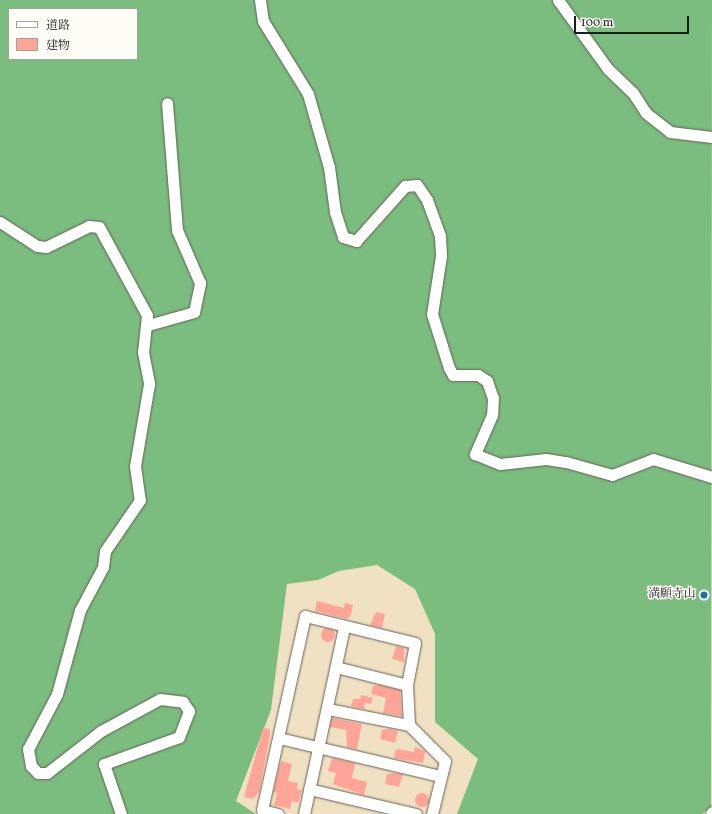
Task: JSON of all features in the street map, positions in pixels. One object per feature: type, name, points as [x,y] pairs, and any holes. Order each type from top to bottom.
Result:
[{"type":"street","points":[[260,0],[263,21],[308,94],[329,167],[335,212],[343,237],[356,241],[405,186],[416,184],[427,200],[440,236],[441,256],[432,314],[448,368],[453,375],[478,375],[487,381],[493,398],[492,415],[475,454],[500,464],[546,460],[566,462],[612,475],[653,460],[712,477]]},
{"type":"street","points":[[558,0],[608,69],[633,93],[646,113],[670,132],[712,138]]},
{"type":"street","points":[[148,325],[194,312],[200,283],[177,230],[168,103]]},
{"type":"street","points":[[0,222],[37,246],[46,247],[90,226],[99,227],[140,298],[148,325],[143,352],[148,384],[135,466],[140,500],[105,551],[103,567],[80,610],[57,694],[28,749],[31,766],[38,773],[47,773],[101,731],[160,699],[184,702],[189,711],[179,737],[104,764],[121,814]]},
{"type":"street","points":[[278,814],[262,810],[305,616],[344,627],[415,643],[407,685],[409,725]]},
{"type":"street","points":[[304,814],[328,709],[344,627]]},
{"type":"street","points":[[336,667],[407,685]]},
{"type":"street","points":[[328,709],[409,725],[442,754],[445,760],[432,814]]},
{"type":"street","points":[[279,738],[440,776]]},
{"type":"street","points":[[309,788],[416,814]]},
{"type":"green space","points":[[0,0],[712,0],[711,807],[702,814],[457,814],[478,759],[435,722],[435,634],[415,589],[377,565],[339,571],[318,580],[287,584],[271,710],[236,801],[256,814],[0,814]]},
{"type":"building","points":[[317,601],[344,608],[345,603],[353,605],[351,615],[347,619],[315,611]]},
{"type":"building","points":[[376,612],[385,614],[382,628],[370,625]]},
{"type":"building","points":[[328,628],[333,630],[335,635],[333,640],[328,642],[323,640],[321,635],[323,630]]},
{"type":"building","points":[[396,646],[404,648],[404,662],[392,659]]},
{"type":"building","points":[[380,685],[400,690],[402,716],[383,713],[386,698],[371,694],[373,686]]},
{"type":"building","points":[[361,695],[373,698],[371,704],[365,703],[364,709],[351,706],[353,699],[360,699]]},
{"type":"building","points":[[332,718],[362,724],[357,749],[347,747],[346,730],[330,727]]},
{"type":"building","points":[[263,728],[270,729],[270,735],[259,792],[253,799],[244,797]]},
{"type":"building","points":[[390,729],[398,731],[395,743],[380,739],[382,730]]},
{"type":"building","points":[[415,747],[425,751],[423,763],[394,758],[396,749],[414,752]]},
{"type":"building","points":[[332,758],[355,763],[352,778],[367,782],[364,795],[333,784],[336,773],[328,771]]},
{"type":"building","points":[[281,761],[292,764],[288,781],[298,783],[297,789],[302,790],[298,803],[292,801],[290,809],[274,805],[277,793],[273,792]]},
{"type":"building","points":[[387,774],[403,774],[399,787],[385,784]]},
{"type":"building","points":[[419,793],[425,793],[429,797],[429,803],[425,807],[419,807],[415,803],[415,797]]},
{"type":"place","name":"満願寺山","points":[[704,595]]}]
